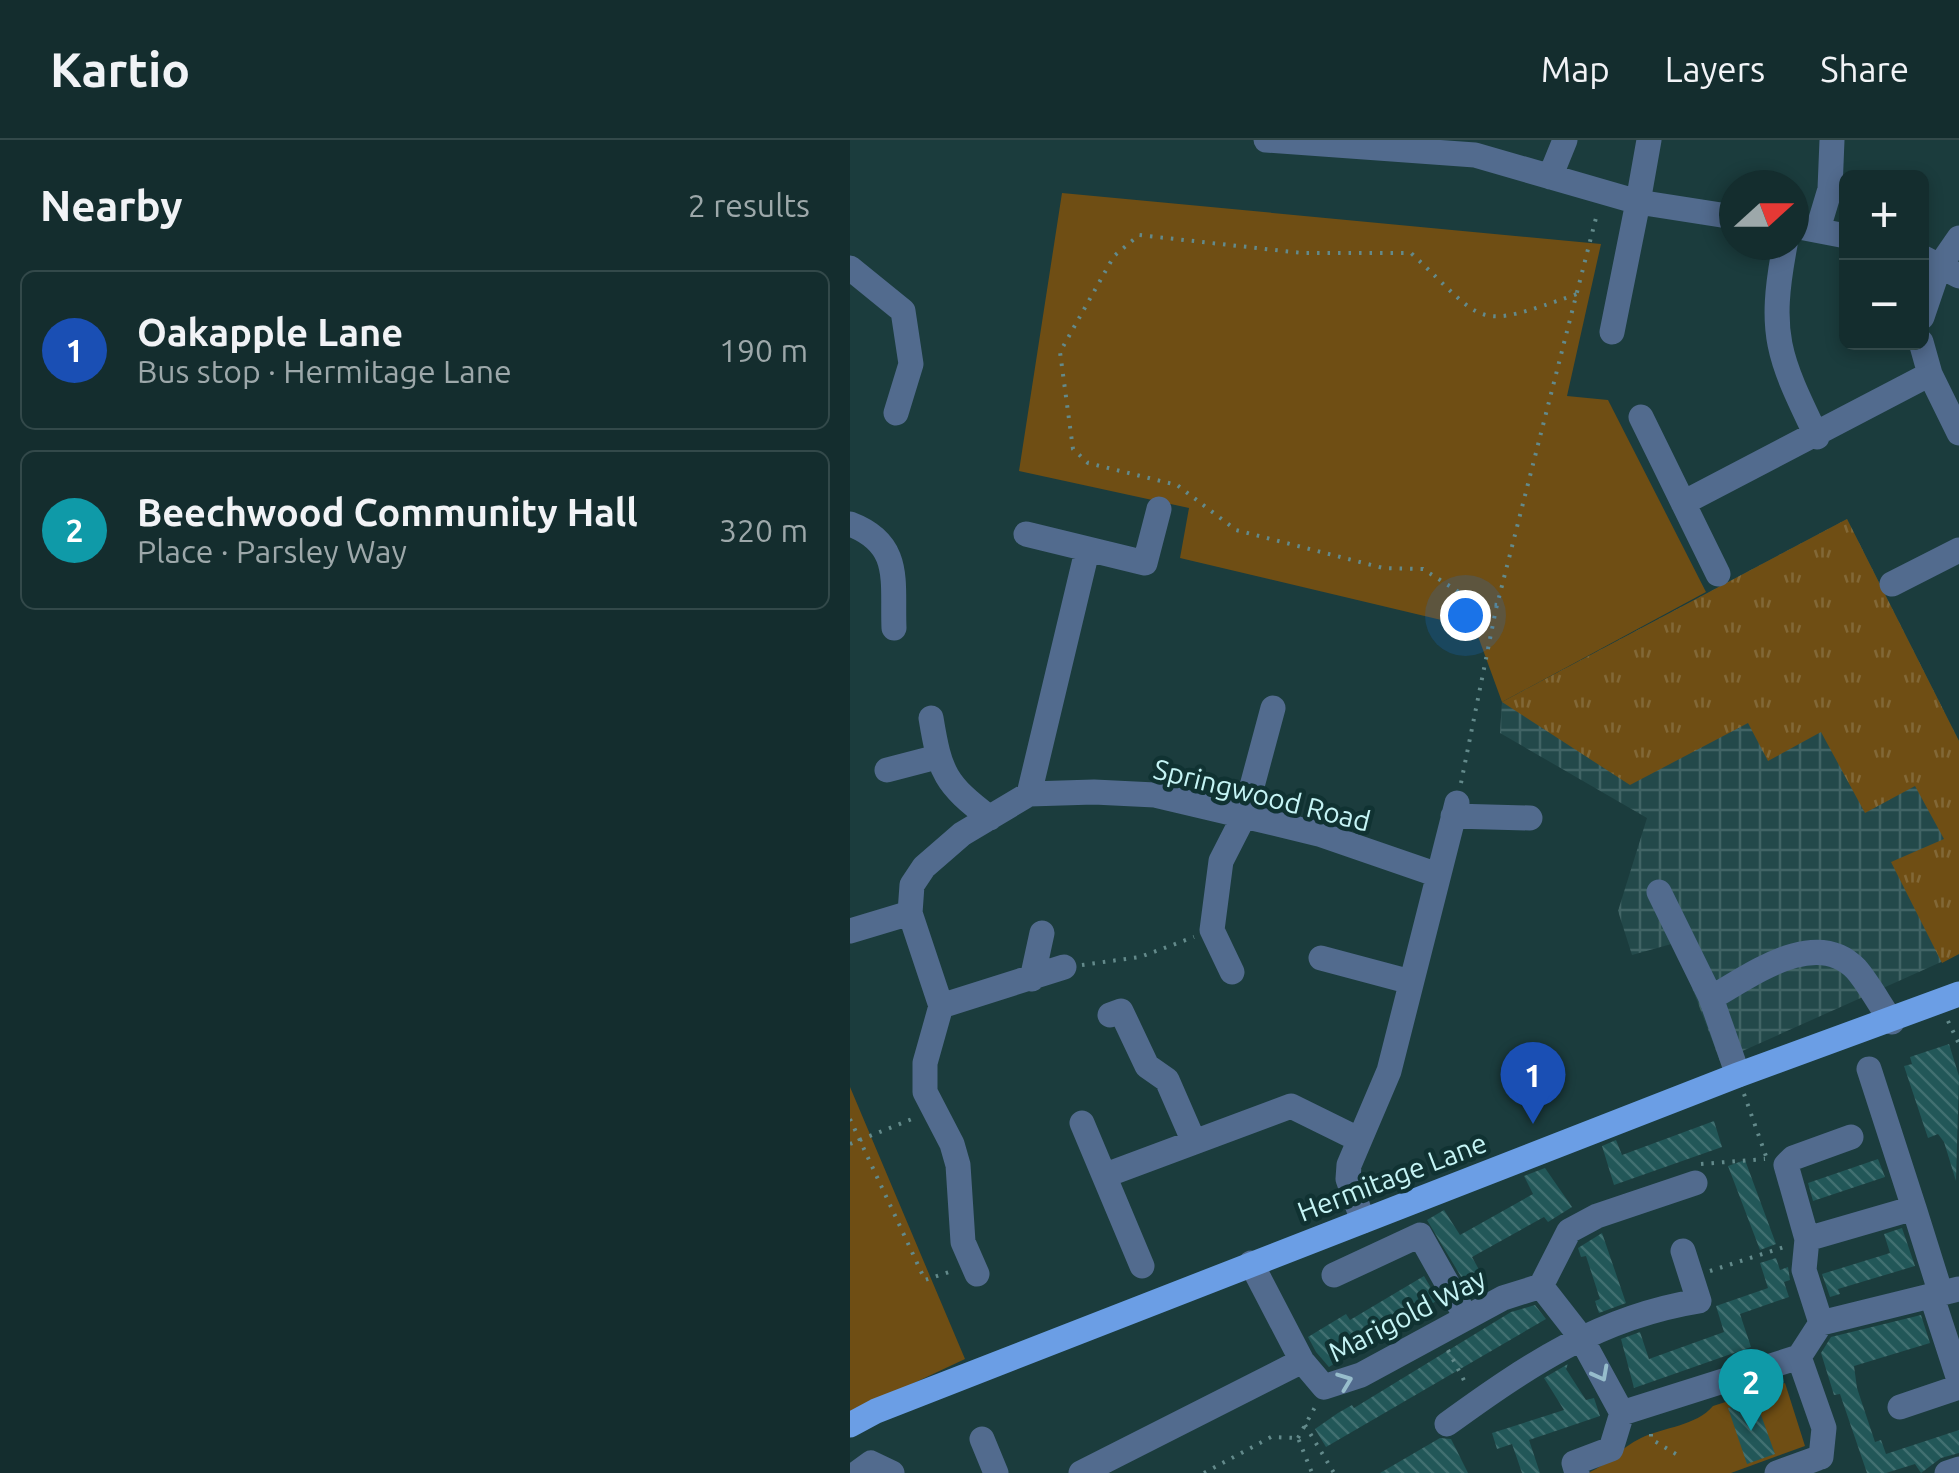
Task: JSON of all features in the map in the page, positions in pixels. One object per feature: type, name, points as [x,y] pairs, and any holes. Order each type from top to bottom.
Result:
[{"type":"main road","name":"Hermitage Lane","points":[[850,1426],[876,1411],[1251,1263],[1949,998]]},
{"type":"street","points":[[1266,140],[1404,144],[1476,155],[1643,203],[1719,215]]},
{"type":"street","points":[[1550,177],[1565,140]]},
{"type":"street","points":[[1612,332],[1643,203],[1649,140]]},
{"type":"street","points":[[1809,222],[1830,190],[1832,140]]},
{"type":"street","points":[[1809,228],[1839,234]]},
{"type":"street","points":[[1929,297],[1940,267],[1959,238]]},
{"type":"street","points":[[1782,260],[1774,311],[1776,338],[1783,366],[1818,437]]},
{"type":"street","points":[[850,268],[902,312],[911,364],[896,413]]},
{"type":"street","points":[[1923,350],[1930,374],[1959,433]]},
{"type":"street","points":[[1684,504],[1818,437],[1930,374]]},
{"type":"street","points":[[1640,417],[1718,574]]},
{"type":"street","points":[[1026,534],[1145,563],[1159,509]]},
{"type":"street","points":[[861,528],[894,572],[894,628]]},
{"type":"street","points":[[975,1269],[963,1242],[958,1165],[925,1092],[925,1063],[941,1006],[910,913],[912,885],[924,867],[1030,794],[1087,550]]},
{"type":"street","points":[[1892,584],[1959,550]]},
{"type":"street","points":[[1232,972],[1212,930],[1221,860],[1244,816],[1273,708]]},
{"type":"street","points":[[931,718],[940,771],[958,794],[990,818]]},
{"type":"street","points":[[887,770],[937,757]]},
{"type":"street","name":"Springwood Road","points":[[1030,794],[1155,795],[1319,834],[1436,874]]},
{"type":"street","points":[[1363,1222],[1348,1179],[1358,1139],[1389,1071],[1455,810],[1530,818]]},
{"type":"street","points":[[1658,892],[1711,998],[1738,1075]]},
{"type":"street","points":[[850,931],[910,913]]},
{"type":"street","points":[[1032,979],[1042,933]]},
{"type":"street","points":[[1711,998],[1783,958],[1830,955],[1854,966],[1892,1022]]},
{"type":"street","points":[[1321,958],[1411,982]]},
{"type":"street","points":[[941,1006],[1064,967]]},
{"type":"street","points":[[1110,1015],[1121,1011],[1148,1066],[1167,1080],[1194,1142]]},
{"type":"street","points":[[1869,1069],[1944,1293],[1959,1384],[1900,1407]]},
{"type":"street","points":[[1106,1175],[1292,1106],[1358,1139]]},
{"type":"street","points":[[1082,1123],[1142,1266]]},
{"type":"street","points":[[1821,1324],[1804,1270],[1807,1239],[1775,1162],[1851,1138]]},
{"type":"street","points":[[1577,1473],[1574,1463],[1612,1448],[1622,1414],[1580,1336],[1541,1286],[1569,1230],[1596,1216],[1695,1183]]},
{"type":"street","points":[[1807,1239],[1914,1208]]},
{"type":"street","points":[[1334,1275],[1420,1234],[1466,1317]]},
{"type":"street","points":[[1446,1424],[1580,1336],[1661,1307],[1700,1301],[1683,1251]]},
{"type":"street","name":"Marigold Way","points":[[1251,1263],[1302,1361],[1324,1388],[1361,1375],[1466,1317],[1541,1286]]},
{"type":"street","points":[[1622,1414],[1799,1357],[1821,1324],[1944,1293]]},
{"type":"street","points":[[1777,1473],[1829,1465],[1824,1428],[1799,1357]]},
{"type":"street","points":[[1081,1473],[1302,1361]]},
{"type":"street","points":[[982,1439],[996,1473]]},
{"type":"street","points":[[856,1473],[871,1463],[892,1473]]},
{"type":"street","points":[[1947,1473],[1959,1469]]},
{"type":"path","points":[[1455,810],[1497,607],[1602,192]]},
{"type":"path","points":[[1497,607],[1476,603],[1423,570],[1384,568],[1236,530],[1176,486],[1088,463],[1073,448],[1060,352],[1114,256],[1139,235],[1302,253],[1411,253],[1460,302],[1484,318],[1514,316],[1576,294]]},
{"type":"path","points":[[1064,967],[1140,957],[1212,930]]},
{"type":"path","points":[[1949,998],[1959,1044]]},
{"type":"path","points":[[1695,1183],[1702,1162],[1775,1162],[1738,1075]]},
{"type":"path","points":[[850,1118],[925,1280],[975,1269]]},
{"type":"path","points":[[850,1144],[899,1125]]},
{"type":"path","points":[[1692,1278],[1807,1239]]},
{"type":"path","points":[[1439,1332],[1476,1403]]},
{"type":"path","points":[[1298,1438],[1324,1388]]},
{"type":"path","points":[[1305,1425],[1334,1473]]},
{"type":"path","points":[[1651,1434],[1651,1438],[1676,1454]]},
{"type":"path","points":[[1204,1473],[1271,1437],[1298,1438]]},
{"type":"path","points":[[1298,1438],[1312,1473]]},
{"type":"shaded area","points":[[1847,519],[1959,741],[1959,954],[1720,1061],[1675,943],[1632,955],[1618,911],[1647,818],[1500,733],[1502,702]]},
{"type":"green space","points":[[1062,193],[1601,244],[1567,396],[1608,400],[1706,592],[1502,702],[1475,628],[1180,558],[1189,508],[1019,471]]},
{"type":"green space","points":[[1847,519],[1959,741],[1959,954],[1942,963],[1891,862],[1944,839],[1915,786],[1865,813],[1821,732],[1768,761],[1748,723],[1630,785],[1502,702]]},
{"type":"green space","points":[[850,1087],[965,1359],[850,1413]]},
{"type":"green space","points":[[1785,1383],[1805,1446],[1731,1473],[1588,1473],[1641,1438],[1689,1422],[1713,1406]]},
{"type":"building","points":[[1949,1044],[1959,1076],[1956,1181],[1944,1142],[1938,1134],[1928,1138],[1904,1066],[1912,1064],[1910,1057]]},
{"type":"building","points":[[1714,1121],[1722,1147],[1614,1185],[1602,1146],[1616,1140],[1622,1155]]},
{"type":"building","points":[[1878,1159],[1885,1177],[1813,1201],[1808,1183]]},
{"type":"building","points":[[1745,1160],[1776,1244],[1760,1250],[1728,1166]]},
{"type":"building","points":[[1545,1168],[1572,1207],[1548,1222],[1544,1217],[1472,1257],[1487,1284],[1472,1295],[1427,1220],[1444,1210],[1460,1235],[1533,1194],[1524,1176]]},
{"type":"building","points":[[1902,1228],[1915,1266],[1838,1289],[1840,1294],[1830,1297],[1822,1274],[1890,1253],[1884,1234]]},
{"type":"building","points":[[1602,1233],[1626,1303],[1599,1313],[1595,1301],[1600,1299],[1586,1256],[1581,1257],[1578,1248]]},
{"type":"building","points":[[1776,1258],[1780,1270],[1788,1267],[1790,1280],[1784,1282],[1789,1297],[1740,1314],[1751,1347],[1634,1388],[1621,1339],[1640,1332],[1649,1359],[1724,1332],[1716,1306],[1768,1288],[1760,1263]]},
{"type":"building","points":[[1424,1276],[1438,1300],[1329,1367],[1316,1352],[1308,1337],[1346,1314],[1350,1320]]},
{"type":"building","points":[[1535,1305],[1546,1319],[1326,1447],[1315,1429],[1338,1413],[1352,1405],[1354,1408],[1511,1312]]},
{"type":"building","points":[[1921,1315],[1930,1343],[1854,1366],[1857,1388],[1875,1442],[1881,1440],[1886,1454],[1959,1430],[1959,1453],[1941,1458],[1921,1473],[1915,1464],[1886,1473],[1867,1473],[1840,1394],[1834,1395],[1821,1353],[1831,1337]]},
{"type":"building","points":[[1568,1364],[1566,1369],[1586,1400],[1594,1398],[1600,1416],[1529,1440],[1540,1473],[1522,1473],[1512,1444],[1497,1449],[1492,1433],[1564,1410],[1544,1378]]},
{"type":"building","points":[[1755,1398],[1775,1454],[1747,1464],[1728,1408]]},
{"type":"building","points":[[1440,1438],[1451,1439],[1468,1473],[1380,1473]]},
{"type":"place","name":"Oakapple Lane","points":[[1533,1124]]},
{"type":"place","name":"Beechwood Community Hall","points":[[1751,1431]]}]
